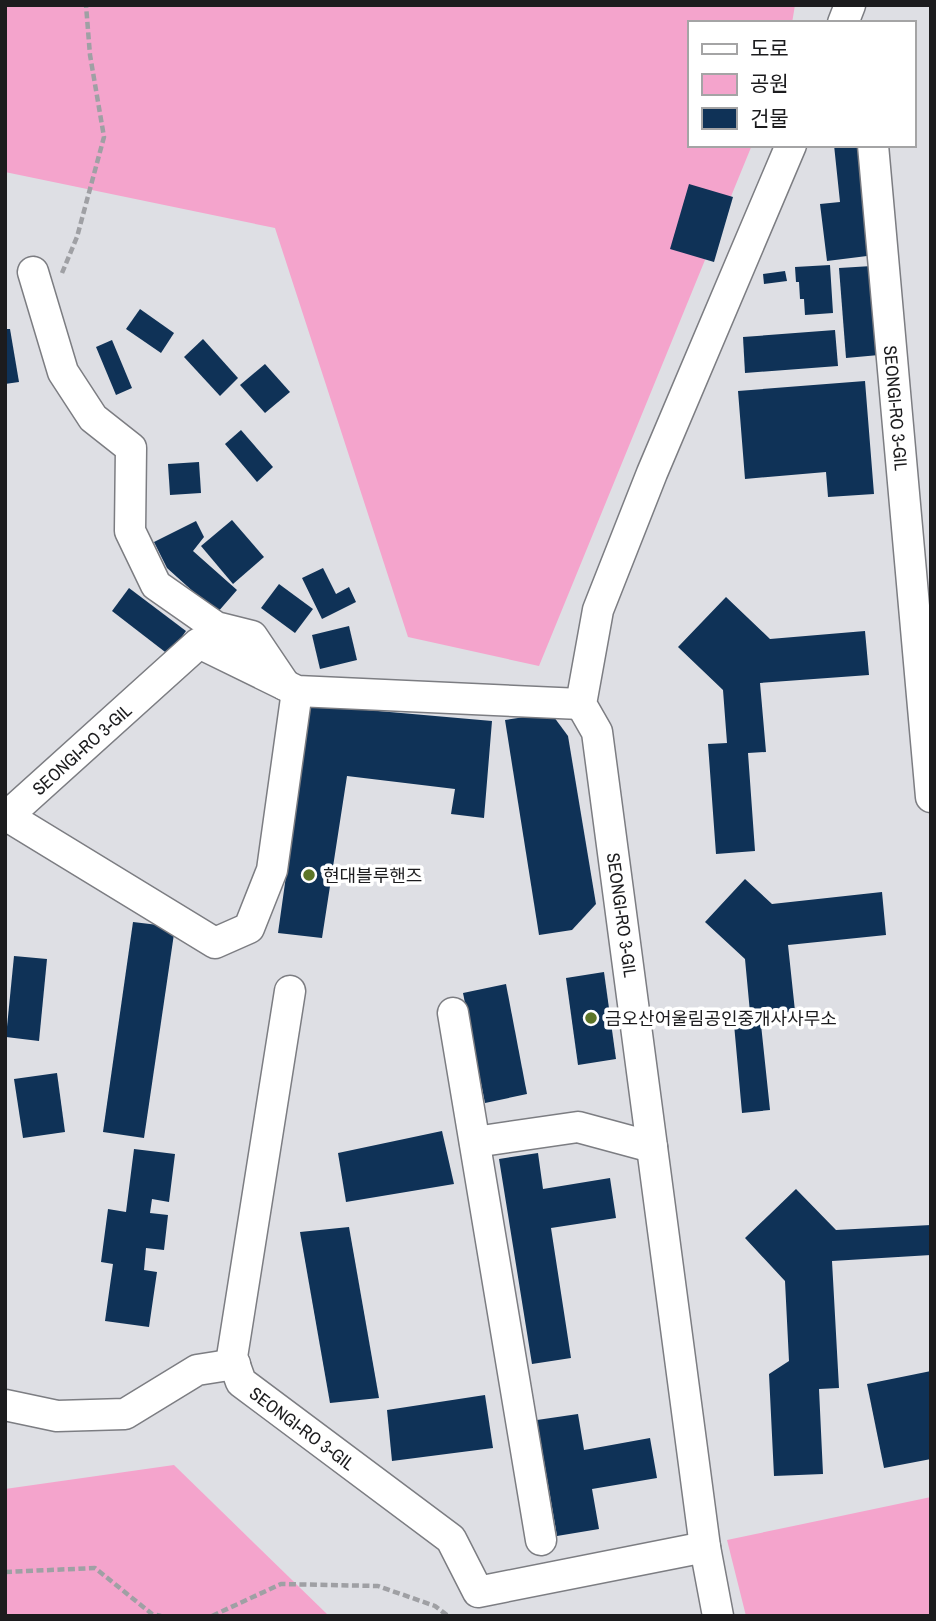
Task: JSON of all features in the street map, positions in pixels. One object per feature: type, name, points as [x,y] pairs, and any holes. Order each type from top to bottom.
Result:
[{"type":"street","points":[[581,704],[598,610],[648,484],[790,147]]},
{"type":"street","name":"SEONGI-RO 3-GIL","points":[[873,147],[931,797]]},
{"type":"street","points":[[33,272],[63,372],[93,418],[131,448],[130,531],[156,585],[216,626],[252,636],[291,688]]},
{"type":"street","name":"SEONGI-RO 3-GIL","points":[[291,688],[272,870],[249,928],[215,943],[6,817],[199,643],[291,688],[581,704],[597,732],[705,1547],[718,1616]]},
{"type":"street","points":[[5,1405],[57,1416],[125,1414],[197,1370],[234,1364],[232,1357],[290,991]]},
{"type":"street","points":[[453,1013],[541,1540]]},
{"type":"street","points":[[475,1142],[578,1128],[652,1147]]},
{"type":"street","name":"SEONGI-RO 3-GIL","points":[[234,1364],[241,1382],[451,1539],[478,1592],[705,1547]]},
{"type":"path","points":[[46,314],[77,237],[104,137],[90,55],[86,5]]},
{"type":"path","points":[[5,1572],[95,1568],[152,1614],[160,1616]]},
{"type":"path","points":[[212,1616],[281,1584],[378,1586],[435,1606],[449,1616]]},
{"type":"green space","points":[[5,5],[795,5],[792,21],[688,21],[688,147],[751,147],[539,666],[408,637],[275,228],[5,172]]},
{"type":"green space","points":[[174,1465],[329,1616],[5,1616],[5,1489]]},
{"type":"green space","points":[[931,1497],[931,1616],[746,1616],[727,1540]]},
{"type":"building","points":[[834,147],[861,147],[875,255],[827,261],[820,204],[840,202]]},
{"type":"building","points":[[689,184],[733,197],[714,262],[670,249]]},
{"type":"building","points":[[830,265],[833,313],[805,315],[804,299],[800,299],[795,267]]},
{"type":"building","points":[[872,266],[879,355],[846,358],[839,268]]},
{"type":"building","points":[[785,271],[787,281],[764,284],[763,274]]},
{"type":"building","points":[[140,309],[174,333],[161,353],[126,329]]},
{"type":"building","points":[[5,329],[10,329],[19,382],[5,384]]},
{"type":"building","points":[[835,330],[838,366],[745,373],[743,337]]},
{"type":"building","points":[[203,339],[238,378],[220,396],[184,357]]},
{"type":"building","points":[[112,340],[132,388],[116,395],[96,347]]},
{"type":"building","points":[[265,364],[290,392],[265,413],[240,385]]},
{"type":"building","points":[[865,381],[874,494],[828,497],[826,472],[745,479],[738,391]]},
{"type":"building","points":[[241,430],[273,467],[257,482],[225,444]]},
{"type":"building","points":[[199,462],[201,493],[170,495],[168,464]]},
{"type":"building","points":[[232,520],[264,557],[233,584],[201,546]]},
{"type":"building","points":[[196,521],[204,537],[193,551],[237,590],[217,613],[167,568],[154,542]]},
{"type":"building","points":[[323,568],[336,594],[349,587],[356,602],[322,619],[302,578]]},
{"type":"building","points":[[279,584],[313,609],[295,633],[261,608]]},
{"type":"building","points":[[129,588],[186,631],[169,655],[112,611]]},
{"type":"building","points":[[726,597],[770,639],[865,631],[869,675],[760,683],[766,752],[748,753],[755,851],[716,854],[708,744],[727,743],[723,690],[678,647]]},
{"type":"building","points":[[349,626],[357,660],[320,669],[312,635]]},
{"type":"building","name":"현대블루핸즈","points":[[310,705],[492,721],[484,818],[451,814],[455,789],[347,776],[322,938],[278,933]]},
{"type":"building","points":[[551,713],[568,736],[596,904],[572,930],[539,935],[505,720]]},
{"type":"building","points":[[745,879],[772,904],[882,892],[886,935],[788,945],[795,1011],[760,1015],[770,1110],[742,1113],[734,1024],[751,1023],[745,959],[705,922]]},
{"type":"building","points":[[133,922],[175,927],[144,1138],[103,1132]]},
{"type":"building","points":[[14,956],[47,959],[39,1041],[6,1037]]},
{"type":"building","name":"금오산어울림공인중개사사무소","points":[[604,972],[616,1059],[578,1065],[566,978]]},
{"type":"building","points":[[506,984],[527,1094],[485,1103],[463,993]]},
{"type":"building","points":[[57,1073],[65,1132],[23,1138],[14,1079]]},
{"type":"building","points":[[442,1131],[454,1184],[346,1202],[338,1153]]},
{"type":"building","points":[[134,1149],[175,1154],[169,1202],[152,1199],[150,1213],[168,1215],[164,1250],[146,1248],[144,1270],[157,1272],[149,1327],[105,1321],[113,1264],[101,1262],[108,1209],[126,1212]]},
{"type":"building","points":[[538,1153],[543,1189],[610,1178],[616,1218],[551,1228],[571,1358],[532,1364],[499,1159]]},
{"type":"building","points":[[796,1189],[836,1230],[931,1225],[931,1255],[832,1261],[839,1388],[819,1389],[823,1474],[774,1476],[769,1374],[789,1361],[785,1281],[745,1238]]},
{"type":"building","points":[[349,1227],[379,1398],[330,1403],[300,1232]]},
{"type":"building","points":[[931,1371],[931,1459],[884,1468],[867,1384]]},
{"type":"building","points":[[485,1395],[493,1448],[392,1461],[387,1410]]},
{"type":"building","points":[[578,1414],[584,1450],[650,1438],[657,1478],[592,1489],[599,1529],[557,1536],[537,1420]]},
{"type":"place","name":"현대블루핸즈","points":[[309,875]]},
{"type":"place","name":"금오산어울림공인중개사사무소","points":[[591,1018]]}]
